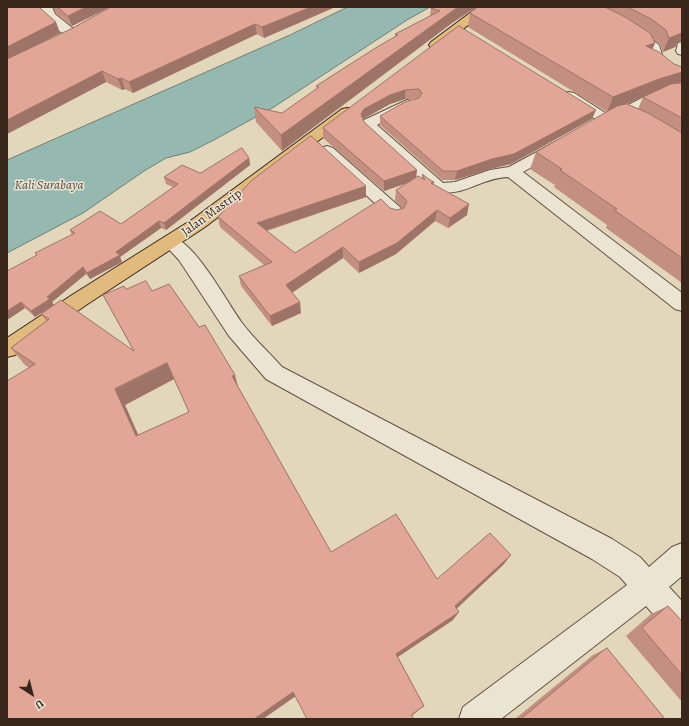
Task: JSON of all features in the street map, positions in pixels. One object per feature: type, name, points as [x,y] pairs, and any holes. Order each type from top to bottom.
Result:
[{"type":"main road","points":[[426,52],[462,30],[485,7]]},
{"type":"main road","name":"Jalan Mastrip","points":[[7,349],[79,300],[171,242],[313,138],[362,100]]},
{"type":"street","points":[[46,7],[50,16],[72,34]]},
{"type":"street","points":[[585,7],[640,36],[653,46],[657,54],[657,60],[661,65],[682,79]]},
{"type":"street","points":[[59,40],[85,27]]},
{"type":"street","points":[[682,46],[682,51]]},
{"type":"street","points":[[559,90],[613,116],[640,123]]},
{"type":"street","points":[[590,127],[649,100],[675,93],[682,93]]},
{"type":"street","points":[[413,103],[399,107],[369,123],[370,127],[436,186],[443,189],[499,172],[512,172],[573,138]]},
{"type":"street","points":[[313,138],[396,213]]},
{"type":"street","points":[[512,172],[682,304]]},
{"type":"street","points":[[171,242],[186,256],[236,330],[274,374],[602,549],[630,567],[682,623]]},
{"type":"street","points":[[476,719],[649,586],[682,558]]},
{"type":"water","name":"Kali Surabaya","points":[[348,7],[430,7],[407,20],[274,107],[190,152],[166,158],[144,171],[83,213],[7,253],[7,160],[290,35]]},
{"type":"building","points":[[7,7],[40,7],[56,22],[7,47]]},
{"type":"building","points":[[58,7],[86,7],[68,16]]},
{"type":"building","points":[[111,7],[311,7],[262,27],[255,24],[129,82],[121,78],[118,79],[102,71],[7,120],[7,59],[73,28]]},
{"type":"building","points":[[458,7],[281,135],[254,107],[282,113],[319,87],[316,86],[398,35],[395,34],[440,11],[431,8]]},
{"type":"building","points":[[478,7],[605,7],[625,17],[650,33],[655,43],[646,46],[659,52],[674,64],[682,67],[682,72],[659,79],[613,97],[470,13]]},
{"type":"building","points":[[628,7],[682,7],[682,33],[669,38],[666,30],[651,19]]},
{"type":"building","points":[[459,26],[596,110],[514,154],[492,159],[457,171],[443,171],[380,116],[405,102],[419,98],[422,93],[419,89],[405,90],[390,95],[364,109],[361,114],[364,122],[417,170],[384,181],[323,128]]},
{"type":"building","points":[[682,83],[682,118],[643,97],[671,84]]},
{"type":"building","points":[[627,104],[648,113],[682,133],[682,258],[614,210],[617,209],[560,170],[562,169],[536,152],[617,106]]},
{"type":"building","points":[[311,136],[366,186],[257,223],[295,253],[381,199],[390,208],[397,210],[404,208],[407,201],[396,190],[418,176],[425,180],[422,174],[434,182],[431,183],[469,204],[450,218],[437,210],[397,243],[359,262],[343,247],[286,285],[300,302],[270,316],[239,276],[272,262],[218,217],[251,181]]},
{"type":"building","points":[[242,148],[249,158],[164,223],[159,221],[116,252],[120,255],[87,273],[83,267],[47,297],[50,299],[31,311],[21,302],[7,311],[7,271],[37,255],[35,253],[75,233],[70,230],[100,211],[121,224],[178,184],[164,177],[182,165],[200,173]]},
{"type":"building","points":[[146,281],[152,291],[169,284],[199,327],[205,325],[235,375],[232,376],[331,552],[396,514],[437,579],[490,533],[511,555],[455,606],[459,612],[396,654],[424,706],[411,715],[414,719],[307,719],[293,692],[254,719],[7,719],[7,381],[35,364],[11,348],[49,319],[41,314],[61,300],[134,351],[103,295],[124,286],[126,289]],"holes":[[[167,363],[189,412],[136,436],[115,389]]]},
{"type":"building","points":[[668,606],[682,621],[682,675],[642,628]]},
{"type":"building","points":[[607,648],[665,719],[521,719]]}]
